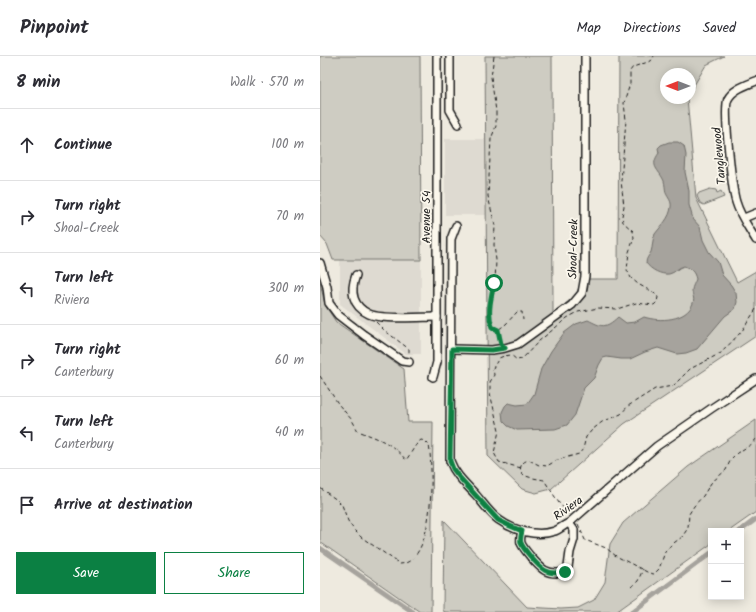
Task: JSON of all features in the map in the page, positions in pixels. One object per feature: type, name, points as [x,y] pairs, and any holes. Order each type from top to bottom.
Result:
[{"type":"street","name":"Avenue 54","points":[[433,377],[437,362],[438,56]]},
{"type":"street","points":[[450,56],[450,110],[458,124]]},
{"type":"street","name":"Shoal-Creek","points":[[452,349],[492,350],[518,344],[572,305],[582,293],[585,276],[585,56]]},
{"type":"street","name":"Tanglewood","points":[[756,81],[736,91],[728,99],[726,113],[733,190],[736,203],[756,240]]},
{"type":"street","points":[[744,218],[756,213]]},
{"type":"street","name":"Riviera","points":[[456,226],[451,239],[452,349],[450,461],[453,469],[498,520],[522,531],[538,533],[555,530],[569,523],[657,446],[756,379]]},
{"type":"street","points":[[320,263],[330,303],[338,315],[402,361],[409,362]]},
{"type":"street","points":[[356,275],[352,289],[354,301],[362,310],[369,314],[382,317],[437,317]]},
{"type":"street","points":[[522,531],[520,542],[523,548],[540,568],[557,574],[565,572],[568,566],[574,539],[574,530],[569,523]]},
{"type":"path","points":[[494,56],[491,77],[496,111],[496,126],[491,139],[488,196],[495,226],[494,246],[496,260],[489,319],[492,327],[498,330]]},
{"type":"path","points":[[521,468],[524,461],[529,460],[539,465],[547,466],[557,460],[579,454],[583,449],[586,437],[602,422],[621,414],[628,406],[655,389],[672,386],[690,369],[721,353],[742,331],[756,309]]},
{"type":"path","points":[[498,330],[517,312],[522,312],[523,320]]},
{"type":"path","points":[[369,314],[384,330],[409,349],[409,362]]},
{"type":"path","points":[[498,330],[501,344],[511,356]]},
{"type":"path","points":[[320,376],[339,405],[352,420],[358,431],[383,441],[397,449],[406,460],[418,442],[421,440],[429,444],[432,485],[429,511],[425,536],[415,558],[405,564],[400,564],[361,537],[348,521],[342,505],[338,500],[320,488]]},
{"type":"path","points":[[631,587],[638,580],[644,569],[649,573],[654,574],[659,569],[665,552],[671,544],[682,537],[688,528],[689,514],[694,506],[712,483],[726,470],[731,459],[737,453],[752,444],[756,439]]},
{"type":"shaded area","points":[[320,56],[420,56],[421,260],[333,260],[327,244],[320,236]]},
{"type":"shaded area","points":[[485,56],[552,56],[553,314],[576,295],[582,279],[618,279],[619,56],[724,56],[706,65],[696,82],[696,68],[660,68],[660,104],[688,104],[696,198],[737,282],[756,271],[756,336],[624,424],[551,489],[536,493],[522,489],[488,456]]},
{"type":"shaded area","points":[[445,139],[485,139],[486,215],[445,215]]},
{"type":"shaded area","points":[[669,142],[678,142],[684,146],[686,155],[685,172],[689,191],[689,205],[693,219],[700,227],[703,240],[709,252],[718,262],[722,275],[736,293],[737,302],[735,309],[725,316],[697,349],[686,353],[677,354],[658,348],[630,359],[603,358],[594,378],[584,388],[575,415],[567,425],[555,429],[517,430],[508,426],[503,421],[502,412],[505,406],[508,403],[517,405],[527,404],[534,394],[541,369],[551,351],[564,333],[576,324],[588,320],[603,326],[610,324],[618,317],[626,323],[635,322],[644,317],[665,320],[679,317],[690,309],[694,301],[692,289],[696,279],[692,271],[684,266],[669,274],[663,274],[653,270],[646,263],[651,252],[653,238],[665,222],[671,207],[664,181],[655,165],[656,158],[659,153],[658,148]]},
{"type":"shaded area","points":[[710,189],[716,190],[717,193],[721,191],[724,197],[704,205],[700,203],[697,196],[699,193]]},
{"type":"shaded area","points":[[340,260],[421,260],[421,354],[406,354],[340,304]]},
{"type":"shaded area","points":[[320,282],[325,305],[336,322],[404,369],[408,422],[433,422],[431,612],[420,612],[320,542]]},
{"type":"shaded area","points":[[756,420],[756,512],[733,528],[708,528],[708,546],[616,612],[443,611],[444,520],[527,607],[561,609],[578,608],[594,600],[605,582],[610,544],[623,523],[688,467]]},
{"type":"waterway","points":[[744,528],[756,519]]},
{"type":"waterway","points":[[320,548],[413,612]]},
{"type":"waterway","points":[[632,612],[708,555]]},
{"type":"route","points":[[494,283],[489,310],[489,319],[492,327],[498,330],[501,344],[505,348],[492,350],[452,349],[450,461],[453,469],[460,478],[498,520],[522,531],[520,542],[523,548],[540,568],[557,574],[565,572]]}]
